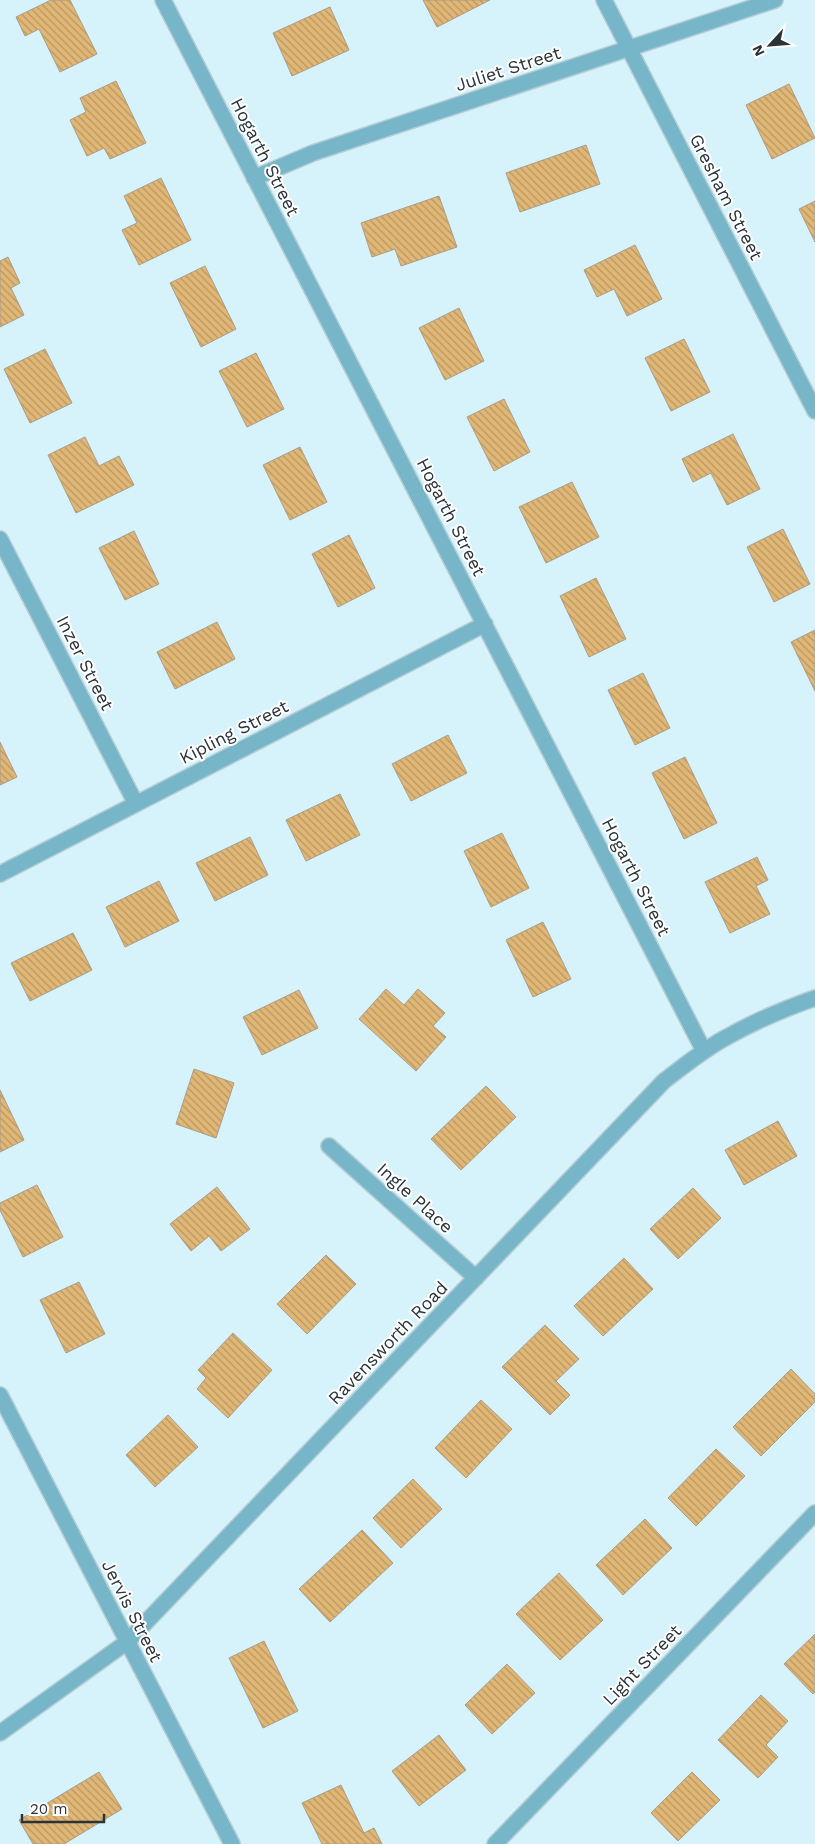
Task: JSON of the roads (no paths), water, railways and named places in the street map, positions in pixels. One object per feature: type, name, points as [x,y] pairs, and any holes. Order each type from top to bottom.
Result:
[{"type":"street","name":"Hogarth Street","points":[[163,0],[704,1051]]},
{"type":"street","name":"Gresham Street","points":[[604,0],[815,410]]},
{"type":"street","name":"Juliet Street","points":[[254,178],[313,153],[775,0]]},
{"type":"street","name":"Inzer Street","points":[[0,539],[136,804]]},
{"type":"street","name":"Kipling Street","points":[[0,874],[485,624]]},
{"type":"street","name":"Ravensworth Road","points":[[0,1734],[127,1642],[664,1082],[704,1051],[726,1037],[780,1010],[815,998]]},
{"type":"street","name":"Ingle Place","points":[[329,1146],[476,1278]]},
{"type":"street","name":"Jervis Street","points":[[0,1395],[232,1844]]},
{"type":"street","name":"Light Street","points":[[495,1844],[815,1513]]}]
